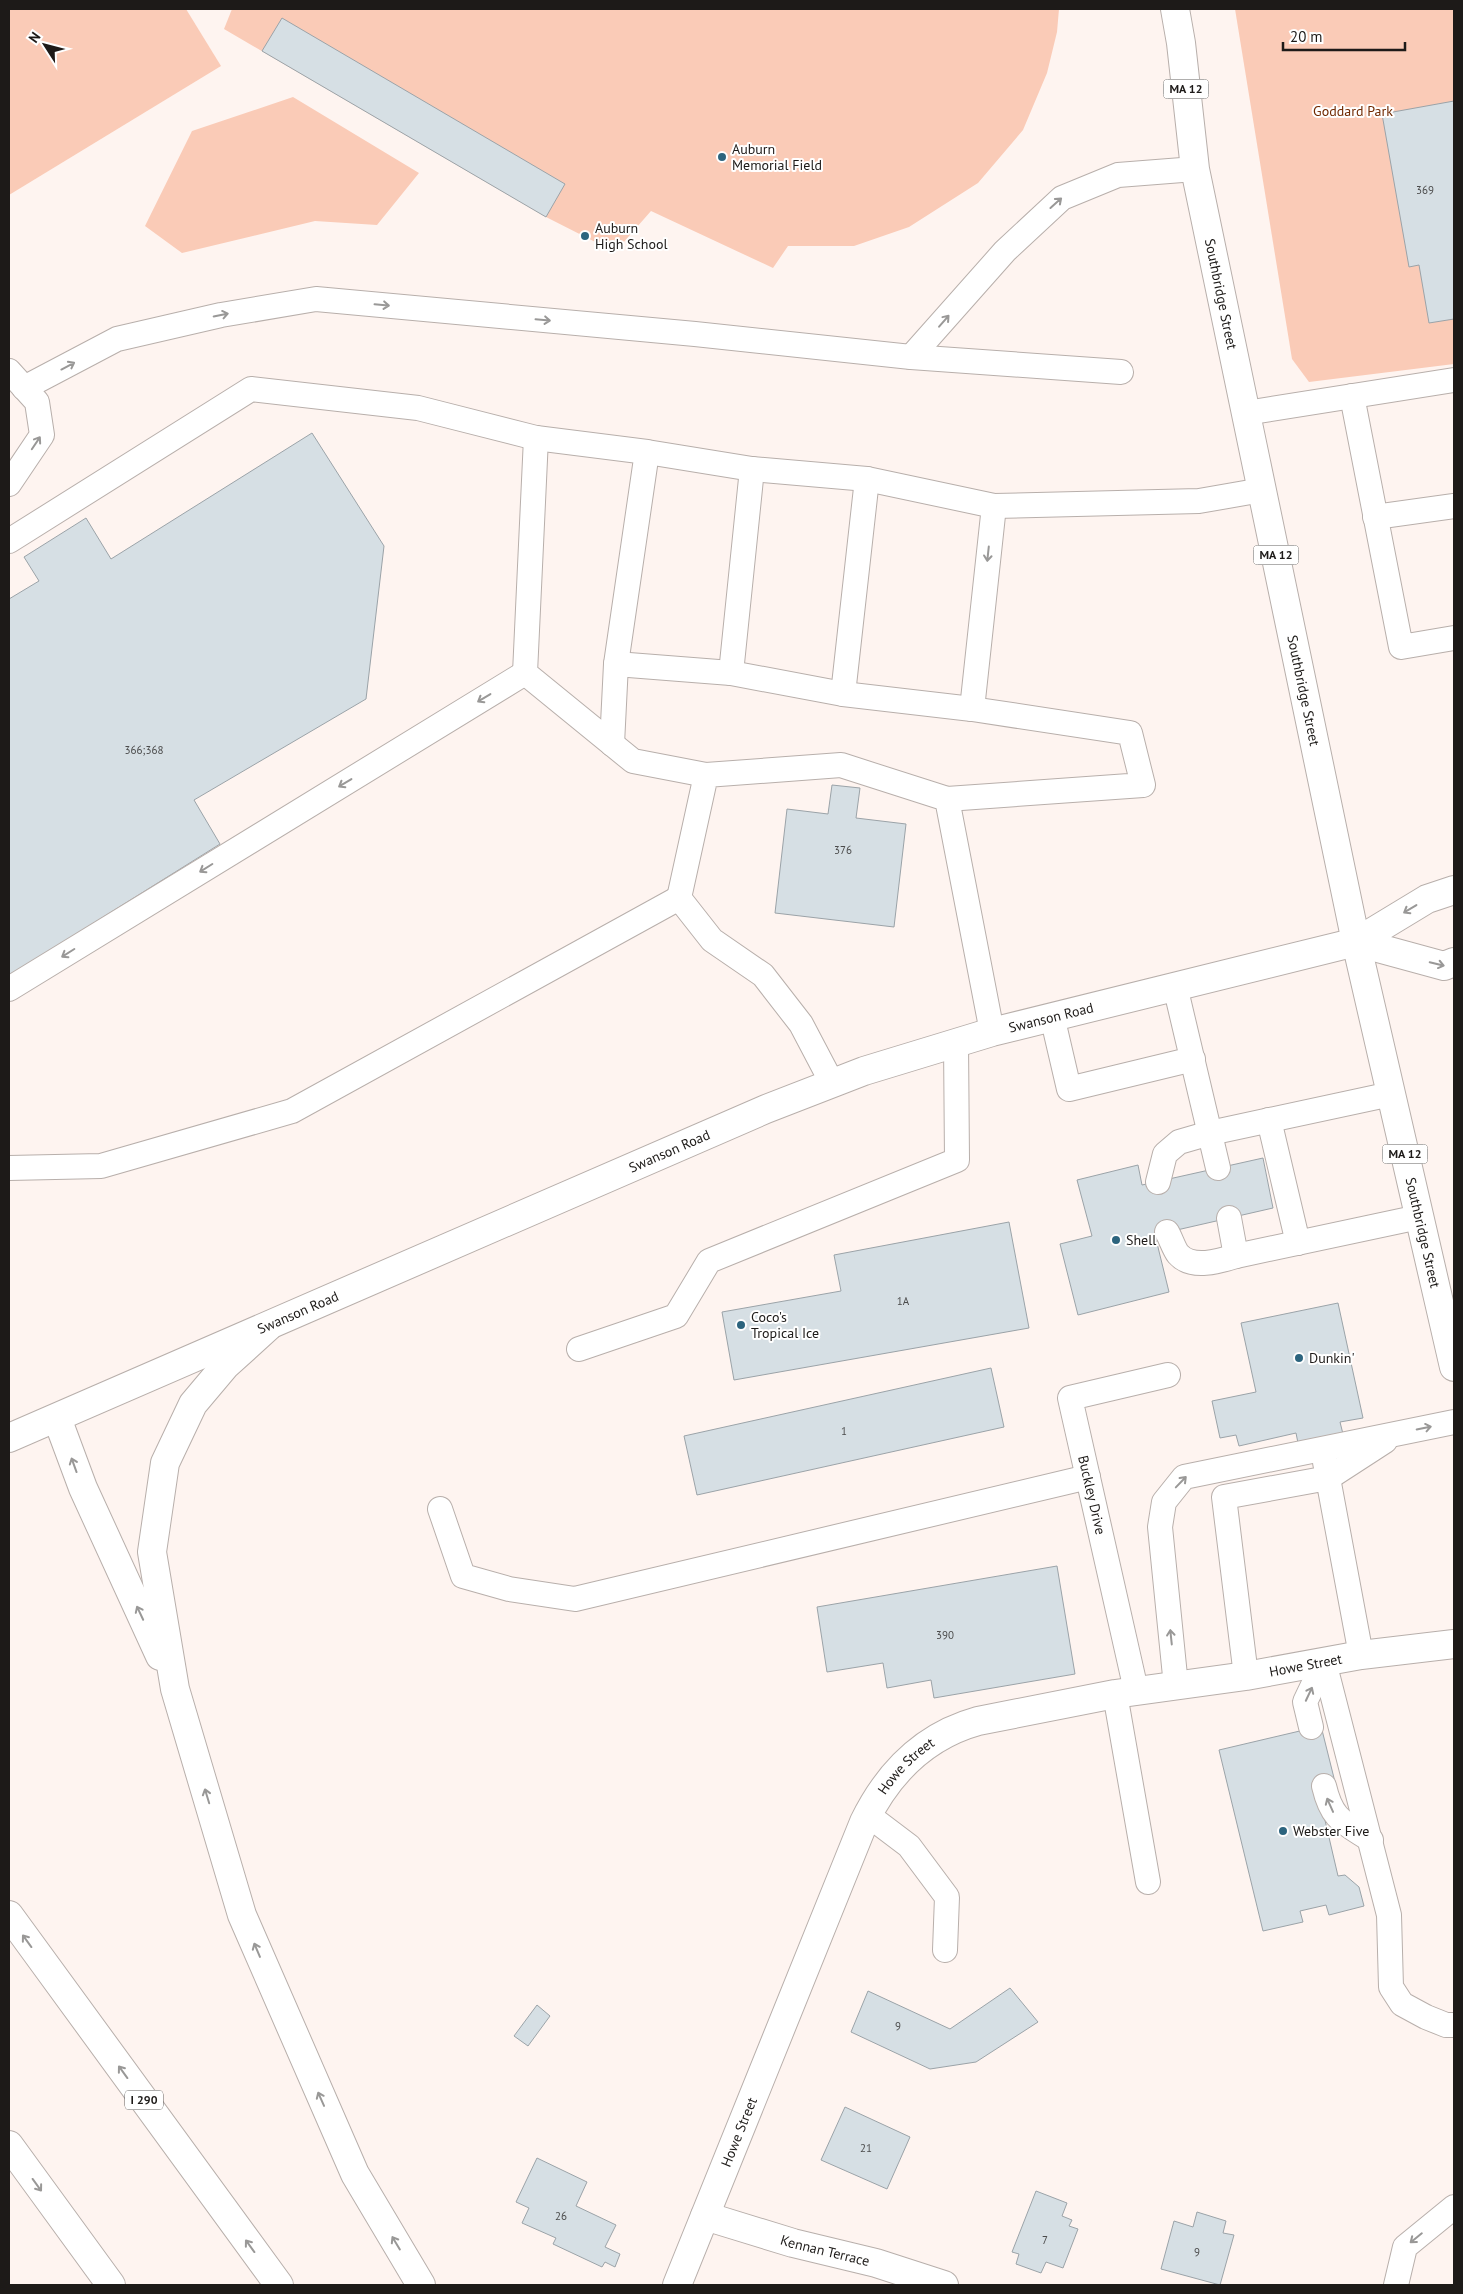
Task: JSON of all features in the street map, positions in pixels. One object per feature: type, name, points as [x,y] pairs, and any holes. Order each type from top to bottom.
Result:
[{"type":"main road","name":"Southbridge Street","points":[[1175,9],[1181,43],[1195,169],[1356,942],[1454,1367]]},
{"type":"main road","points":[[1356,942],[1427,899],[1454,890]]},
{"type":"main road","points":[[1356,942],[1444,966],[1454,962]]},
{"type":"main road","name":"Swanson Road","points":[[9,1438],[757,1113],[832,1083],[992,1032],[1356,942]]},
{"type":"main road","points":[[268,1327],[225,1366],[193,1404],[165,1463],[152,1552],[175,1689],[242,1915],[355,2174],[421,2285]]},
{"type":"main road","points":[[57,1418],[83,1488],[175,1689]]},
{"type":"main road","name":"Howe Street","points":[[677,2285],[868,1815],[891,1776],[924,1746],[957,1726],[1126,1692],[1246,1676],[1361,1655],[1454,1644]]},
{"type":"main road","name":"I 290","points":[[9,1915],[279,2285]]},
{"type":"main road","points":[[9,2145],[111,2285]]},
{"type":"main road","name":"Kennan Terrace","points":[[705,2216],[792,2243],[876,2263],[944,2285]]},
{"type":"lane","points":[[911,357],[1004,251],[1062,198],[1118,175],[1195,169]]},
{"type":"lane","points":[[24,388],[117,339],[221,315],[316,299],[695,334],[911,357],[1121,372]]},
{"type":"lane","points":[[9,371],[37,402],[42,435],[9,484]]},
{"type":"lane","points":[[1246,413],[1454,380]]},
{"type":"lane","points":[[9,541],[250,389],[418,408],[536,438],[647,452],[752,469],[867,479],[994,506],[1198,501],[1262,490]]},
{"type":"lane","points":[[1352,396],[1401,647],[1454,638]]},
{"type":"lane","points":[[525,673],[536,438]]},
{"type":"lane","points":[[612,744],[616,664],[647,452]]},
{"type":"lane","points":[[731,673],[752,469]]},
{"type":"lane","points":[[843,694],[867,479]]},
{"type":"lane","points":[[972,709],[994,506]]},
{"type":"lane","points":[[1375,517],[1454,506]]},
{"type":"lane","points":[[525,673],[633,761],[706,775],[841,765],[947,799],[1143,786],[1130,733],[972,709],[843,694],[731,673],[616,664]]},
{"type":"lane","points":[[9,989],[525,673]]},
{"type":"lane","points":[[9,1168],[102,1166],[292,1111],[679,898],[706,775]]},
{"type":"lane","points":[[947,799],[992,1032]]},
{"type":"lane","points":[[679,898],[712,940],[763,975],[801,1024],[832,1083]]},
{"type":"lane","points":[[1175,986],[1218,1168]]},
{"type":"lane","points":[[1052,1016],[1069,1089],[1193,1059]]},
{"type":"lane","points":[[580,1349],[676,1316],[709,1260],[958,1160],[956,1043]]},
{"type":"lane","points":[[1158,1182],[1165,1154],[1179,1142],[1210,1133],[1391,1094]]},
{"type":"lane","points":[[1269,1120],[1298,1243]]},
{"type":"lane","points":[[1168,1232],[1179,1255],[1192,1262],[1214,1263],[1236,1256],[1420,1217]]},
{"type":"lane","points":[[1229,1218],[1236,1256]]},
{"type":"lane","name":"Buckley Drive","points":[[1148,1882],[1126,1692],[1088,1477],[1070,1398],[1168,1375]]},
{"type":"lane","points":[[1176,1686],[1160,1527],[1164,1502],[1184,1477],[1454,1422]]},
{"type":"lane","points":[[1224,1497],[1328,1478],[1396,1434]]},
{"type":"lane","points":[[1322,1448],[1361,1655]]},
{"type":"lane","points":[[1220,1470],[1246,1676]]},
{"type":"lane","points":[[440,1509],[463,1576],[508,1589],[575,1599],[1088,1477]]},
{"type":"lane","points":[[1311,1727],[1305,1702],[1324,1662]]},
{"type":"lane","points":[[1324,1662],[1371,1840],[1388,1915],[1391,1987],[1402,2004],[1426,2017],[1446,2025],[1454,2025]]},
{"type":"lane","points":[[1324,1786],[1328,1805],[1336,1816],[1371,1840]]},
{"type":"lane","points":[[868,1815],[910,1846],[947,1897],[945,1950]]},
{"type":"lane","points":[[1396,2285],[1406,2247],[1454,2207]]},
{"type":"green space","points":[[9,9],[186,9],[221,66],[9,195]]},
{"type":"green space","name":"Auburn Memorial Field","points":[[232,9],[1059,9],[1057,32],[1047,73],[1023,130],[978,183],[909,227],[854,246],[788,246],[773,268],[651,211],[615,252],[546,217],[224,29]]},
{"type":"green space","name":"Goddard Park","points":[[1235,9],[1454,9],[1454,364],[1309,382],[1292,359]]},
{"type":"green space","points":[[293,97],[419,173],[377,225],[315,221],[182,253],[145,226],[192,131]]},
{"type":"building","points":[[282,18],[565,184],[546,217],[262,51]]},
{"type":"building","points":[[1454,101],[1454,319],[1429,323],[1419,265],[1409,267],[1382,114]]},
{"type":"building","points":[[312,433],[384,546],[366,699],[194,800],[220,844],[9,976],[9,599],[39,581],[24,557],[86,518],[111,559]]},
{"type":"building","points":[[832,785],[860,788],[856,818],[906,824],[894,927],[775,913],[787,809],[828,814]]},
{"type":"building","name":"Shell","points":[[1263,1158],[1273,1208],[1155,1235],[1169,1292],[1078,1315],[1060,1244],[1092,1236],[1077,1180],[1138,1165],[1142,1185]]},
{"type":"building","points":[[1009,1222],[1029,1328],[734,1380],[722,1312],[841,1291],[834,1255]]},
{"type":"building","name":"Dunkin'","points":[[1338,1303],[1363,1418],[1340,1422],[1343,1434],[1298,1443],[1296,1433],[1239,1446],[1236,1435],[1220,1438],[1212,1401],[1256,1392],[1241,1323]]},
{"type":"building","points":[[991,1368],[1004,1427],[697,1495],[684,1436]]},
{"type":"building","points":[[1057,1566],[1075,1674],[934,1698],[931,1680],[887,1688],[883,1663],[827,1672],[817,1607]]},
{"type":"building","name":"Webster Five","points":[[1321,1726],[1335,1782],[1317,1786],[1338,1876],[1345,1875],[1359,1887],[1364,1906],[1329,1915],[1326,1905],[1300,1911],[1303,1922],[1263,1931],[1219,1750]]},
{"type":"building","points":[[1010,1988],[1038,2022],[976,2062],[930,2069],[851,2032],[868,1991],[950,2029]]},
{"type":"building","points":[[537,2005],[550,2016],[528,2046],[514,2036]]},
{"type":"building","points":[[845,2107],[910,2137],[887,2189],[821,2160]]},
{"type":"building","points":[[537,2158],[587,2182],[576,2206],[616,2225],[605,2247],[620,2254],[615,2267],[605,2262],[602,2267],[553,2244],[556,2238],[522,2223],[529,2208],[516,2202]]},
{"type":"building","points":[[1036,2191],[1067,2203],[1062,2216],[1072,2220],[1069,2226],[1078,2229],[1063,2268],[1046,2262],[1041,2273],[1016,2264],[1019,2254],[1012,2252]]},
{"type":"building","points":[[1197,2212],[1226,2221],[1223,2233],[1234,2235],[1220,2285],[1161,2269],[1174,2221],[1193,2227]]},
{"type":"place","name":"Auburn Memorial Field","points":[[722,157]]},
{"type":"place","name":"Auburn High School","points":[[585,236]]},
{"type":"place","name":"Shell","points":[[1116,1240]]},
{"type":"place","name":"Coco's Tropical Ice","points":[[741,1325]]},
{"type":"place","name":"Dunkin'","points":[[1299,1358]]},
{"type":"place","name":"Webster Five","points":[[1283,1831]]}]
